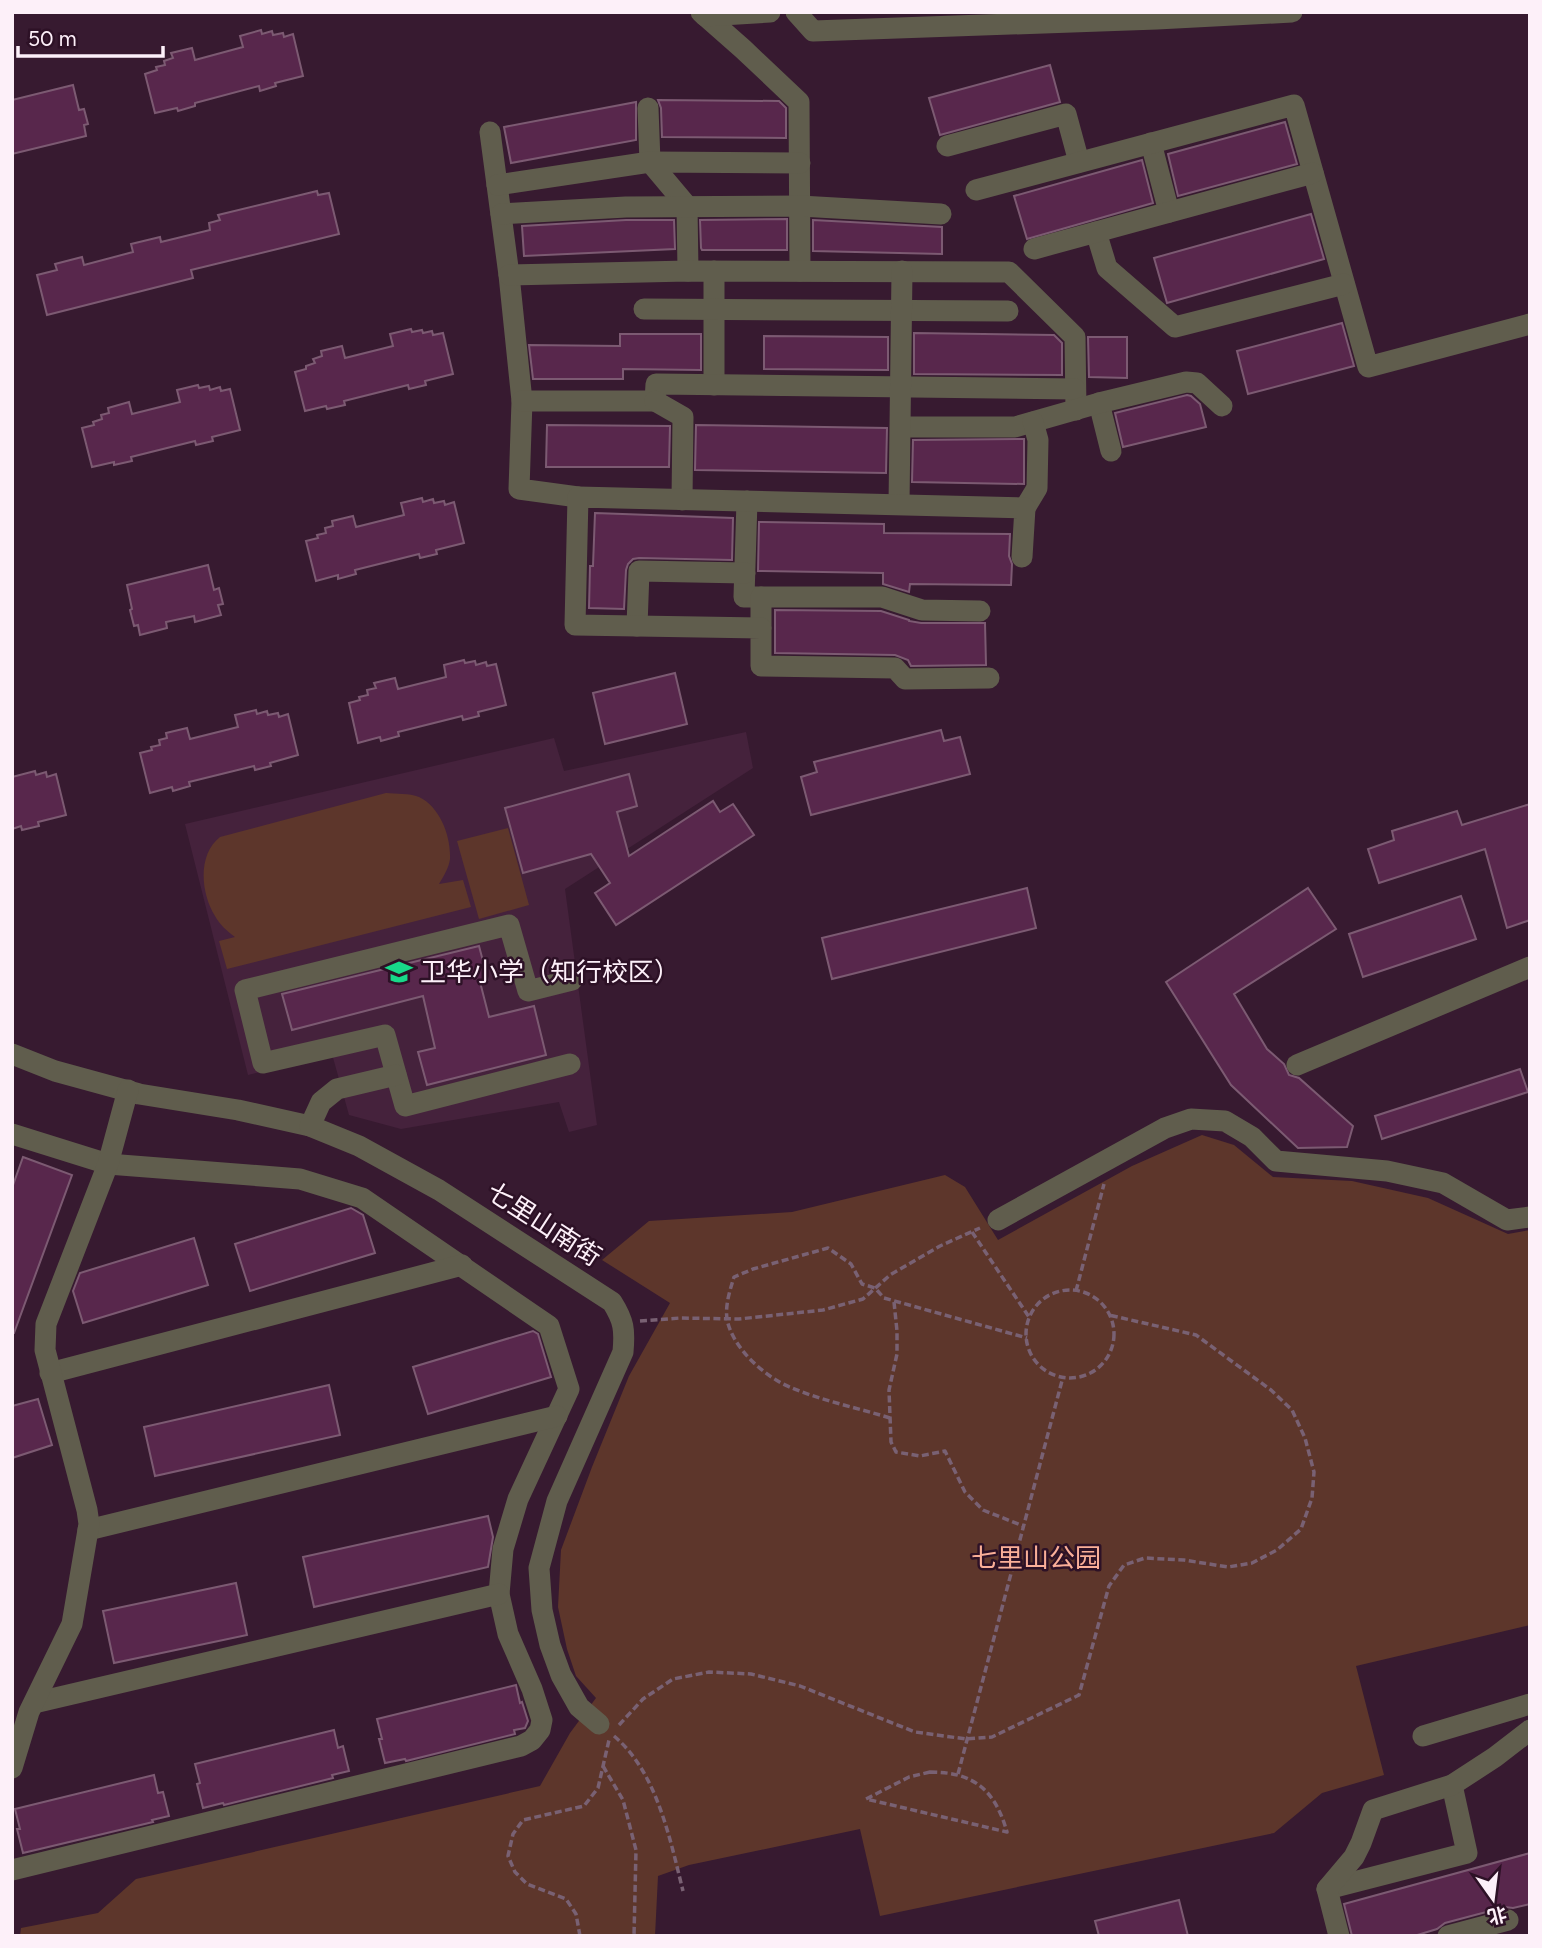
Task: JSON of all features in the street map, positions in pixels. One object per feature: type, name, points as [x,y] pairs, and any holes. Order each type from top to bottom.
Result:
[{"type":"street","points":[[703,14],[770,12]]},
{"type":"street","points":[[796,12],[813,31],[1076,17],[1292,12]]},
{"type":"street","points":[[703,14],[799,102],[800,271]]},
{"type":"street","points":[[976,190],[1294,105],[1368,368],[1530,324]]},
{"type":"street","points":[[648,108],[650,162],[687,206],[688,271]]},
{"type":"street","points":[[947,146],[1066,114],[1079,162]]},
{"type":"street","points":[[491,132],[522,401],[519,489],[578,497],[1025,508]]},
{"type":"street","points":[[1151,143],[1169,212]]},
{"type":"street","points":[[498,185],[650,162],[800,163]]},
{"type":"street","points":[[1034,249],[1313,173]]},
{"type":"street","points":[[501,214],[687,206],[800,206],[942,214]]},
{"type":"street","points":[[1096,232],[1107,268],[1175,327],[1345,284]]},
{"type":"street","points":[[509,275],[688,271],[1009,272],[1075,337],[1075,400]]},
{"type":"street","points":[[714,271],[714,385]]},
{"type":"street","points":[[899,504],[902,271]]},
{"type":"street","points":[[643,309],[1008,310]]},
{"type":"street","points":[[655,401],[656,384],[901,388],[1099,403],[1186,382],[1197,383],[1222,406]]},
{"type":"street","points":[[901,428],[1015,427],[1032,422],[1075,400]]},
{"type":"street","points":[[522,401],[655,401],[683,417],[682,500]]},
{"type":"street","points":[[1099,403],[1111,451]]},
{"type":"street","points":[[1022,557],[1025,508],[1037,488],[1038,440],[1032,422]]},
{"type":"street","points":[[578,497],[575,625],[761,628]]},
{"type":"street","points":[[747,501],[744,597],[882,597],[922,610],[980,611]]},
{"type":"street","points":[[637,626],[639,571],[745,573]]},
{"type":"street","points":[[761,597],[761,666],[895,668],[905,680],[989,678]]},
{"type":"street","points":[[570,1063],[404,1106],[385,1035],[263,1063],[245,990],[509,925],[528,991],[572,980]]},
{"type":"street","points":[[1297,1065],[1530,967]]},
{"type":"street","name":"七里山南街","points":[[12,1054],[55,1071],[128,1090],[310,1126],[359,1146],[439,1190],[612,1302],[622,1318],[623,1325]]},
{"type":"street","points":[[310,1126],[321,1102],[337,1089],[396,1076]]},
{"type":"street","points":[[12,1768],[29,1712],[72,1625],[89,1524],[45,1350],[46,1324],[108,1164],[128,1090]]},
{"type":"street","points":[[998,1220],[1165,1128],[1191,1119],[1225,1121],[1252,1137],[1276,1161],[1387,1171],[1443,1183],[1507,1220],[1530,1217]]},
{"type":"street","points":[[12,1134],[108,1164],[300,1180],[362,1198],[549,1326],[569,1390],[518,1499],[503,1549],[499,1594],[508,1634],[532,1689],[541,1720],[540,1730],[532,1740],[522,1746],[12,1870]]},
{"type":"street","points":[[50,1373],[462,1265]]},
{"type":"street","points":[[605,1729],[579,1707],[561,1675],[550,1645],[542,1610],[539,1568],[557,1501],[624,1352],[623,1325]]},
{"type":"street","points":[[88,1530],[557,1416]]},
{"type":"street","points":[[34,1703],[499,1594]]},
{"type":"street","points":[[1423,1736],[1530,1704]]},
{"type":"street","points":[[1327,1889],[1362,1843],[1373,1810],[1452,1786],[1530,1730]]},
{"type":"street","points":[[1327,1889],[1467,1853],[1452,1786]]},
{"type":"street","points":[[1327,1889],[1339,1936]]},
{"type":"street","points":[[1448,1936],[1508,1920]]},
{"type":"path","points":[[1076,1291],[1110,1158]]},
{"type":"path","points":[[623,1325],[657,1319],[727,1319],[823,1310],[863,1299],[890,1275],[940,1246],[998,1220]]},
{"type":"path","points":[[972,1232],[1029,1317]]},
{"type":"path","points":[[890,1418],[790,1387],[751,1362],[733,1338],[727,1319],[727,1301],[734,1277],[828,1248],[851,1264],[862,1284],[875,1288],[884,1298],[1027,1338]]},
{"type":"path","points":[[1062,1291],[1090,1295],[1101,1303],[1110,1315],[1114,1328],[1108,1356],[1099,1367],[1087,1375],[1063,1377],[1044,1370],[1034,1360],[1027,1346],[1029,1317],[1037,1304],[1062,1291]]},
{"type":"path","points":[[894,1302],[897,1354],[889,1390],[891,1442],[896,1452],[920,1456],[945,1451],[965,1492],[983,1510],[1023,1526]]},
{"type":"path","points":[[580,1936],[576,1914],[566,1899],[527,1884],[515,1872],[508,1856],[513,1834],[523,1820],[584,1806],[598,1788],[603,1766],[605,1729],[673,1679],[709,1672],[751,1674],[800,1686],[915,1732],[966,1739],[992,1737],[1079,1695],[1109,1586],[1124,1565],[1145,1558],[1184,1560],[1228,1567],[1252,1563],[1278,1550],[1301,1529],[1312,1498],[1314,1472],[1306,1438],[1292,1410],[1272,1390],[1196,1335],[1110,1315]]},
{"type":"path","points":[[958,1774],[1063,1377]]},
{"type":"path","points":[[605,1729],[625,1745],[660,1807],[683,1891]]},
{"type":"path","points":[[603,1766],[623,1800],[636,1850],[634,1936]]},
{"type":"path","points":[[930,1772],[958,1774],[987,1790],[1003,1816],[1007,1832],[866,1799],[909,1777],[930,1772]]},
{"type":"shaded area","name":"卫华小学（知行校区）","points":[[746,732],[753,768],[565,889],[597,1125],[569,1132],[559,1102],[401,1129],[349,1115],[332,1054],[248,1075],[185,824],[554,738],[564,771]]},
{"type":"green space","points":[[386,793],[419,797],[433,808],[443,823],[450,850],[447,869],[439,884],[463,880],[471,907],[227,969],[219,941],[235,937],[215,916],[204,886],[208,854],[220,837]]},
{"type":"green space","points":[[508,828],[529,905],[479,919],[457,841]]},
{"type":"green space","name":"七里山公园","points":[[1202,1135],[1234,1145],[1273,1177],[1352,1181],[1428,1198],[1508,1234],[1530,1230],[1530,1625],[1356,1666],[1384,1775],[1322,1793],[1274,1833],[880,1916],[860,1829],[689,1865],[658,1876],[655,1936],[20,1936],[21,1928],[98,1913],[136,1879],[540,1786],[570,1733],[596,1698],[576,1676],[567,1649],[558,1607],[561,1550],[629,1376],[670,1303],[602,1260],[649,1221],[792,1212],[945,1175],[965,1187],[998,1240],[1132,1166]]},
{"type":"building","points":[[261,30],[262,34],[272,31],[273,35],[283,33],[284,37],[293,34],[303,76],[275,83],[276,86],[260,91],[259,86],[195,103],[195,106],[178,111],[177,108],[155,113],[145,74],[165,65],[164,61],[173,58],[171,53],[192,48],[195,60],[243,47],[240,36]]},
{"type":"building","points":[[1050,65],[1060,102],[940,135],[929,98]]},
{"type":"building","points":[[73,85],[79,110],[84,109],[88,124],[84,125],[86,136],[12,154],[12,100]]},
{"type":"building","points":[[658,100],[779,101],[786,108],[786,138],[662,137],[661,108]]},
{"type":"building","points":[[636,102],[636,140],[511,163],[504,127]]},
{"type":"building","points":[[1285,122],[1297,164],[1178,196],[1168,154]]},
{"type":"building","points":[[1142,160],[1153,203],[1027,239],[1014,196]]},
{"type":"building","points":[[317,191],[318,195],[329,193],[339,234],[191,270],[193,278],[47,315],[37,275],[57,270],[55,264],[82,257],[84,265],[133,252],[131,244],[160,237],[161,242],[210,230],[209,223],[220,220],[218,215]]},
{"type":"building","points":[[1311,214],[1324,259],[1167,303],[1154,258]]},
{"type":"building","points":[[787,219],[787,250],[701,248],[700,220]]},
{"type":"building","points":[[674,220],[675,249],[524,256],[522,226]]},
{"type":"building","points":[[813,220],[942,227],[942,254],[813,251]]},
{"type":"building","points":[[1342,323],[1354,366],[1248,394],[1237,351]]},
{"type":"building","points":[[411,329],[412,332],[432,331],[433,335],[443,333],[453,374],[425,381],[426,385],[409,389],[408,385],[344,401],[345,405],[305,411],[295,372],[315,363],[313,359],[322,356],[321,351],[342,346],[345,358],[393,346],[390,334]]},
{"type":"building","points":[[914,333],[1054,335],[1062,343],[1062,375],[914,374]]},
{"type":"building","points":[[620,334],[701,334],[701,370],[623,369],[623,379],[533,379],[529,345],[620,346]]},
{"type":"building","points":[[764,336],[888,337],[888,370],[764,369]]},
{"type":"building","points":[[1088,337],[1127,337],[1127,378],[1089,377]]},
{"type":"building","points":[[198,385],[199,388],[209,386],[210,390],[220,387],[221,391],[230,389],[240,430],[212,437],[213,441],[196,445],[195,441],[131,457],[132,461],[92,467],[82,428],[94,425],[93,422],[102,419],[101,415],[109,413],[108,408],[129,402],[132,414],[180,402],[177,390]]},
{"type":"building","points":[[1187,395],[1200,404],[1206,427],[1123,447],[1115,413]]},
{"type":"building","points":[[547,425],[670,426],[669,467],[546,467]]},
{"type":"building","points":[[696,425],[887,428],[886,473],[695,470]]},
{"type":"building","points":[[1024,439],[1024,484],[912,482],[913,440]]},
{"type":"building","points":[[422,498],[423,502],[433,499],[434,503],[444,501],[445,505],[454,502],[464,543],[436,550],[437,554],[420,558],[419,554],[355,570],[356,574],[338,579],[338,575],[316,581],[306,541],[326,533],[325,528],[333,526],[332,521],[353,516],[356,527],[404,515],[401,503]]},
{"type":"building","points":[[595,513],[733,518],[732,560],[633,559],[626,570],[624,609],[589,608]]},
{"type":"building","points":[[759,522],[884,524],[884,533],[1010,534],[1011,585],[910,584],[909,592],[883,584],[883,573],[758,571]]},
{"type":"building","points":[[208,565],[214,590],[219,588],[223,604],[218,605],[221,615],[195,622],[194,616],[166,622],[167,628],[140,635],[138,625],[134,626],[127,585]]},
{"type":"building","points":[[775,610],[881,611],[921,623],[985,623],[986,665],[911,666],[908,660],[895,655],[775,653]]},
{"type":"building","points":[[464,660],[465,663],[475,661],[476,665],[486,662],[487,666],[496,664],[506,705],[478,712],[479,716],[463,720],[462,716],[398,732],[399,736],[381,741],[380,737],[358,743],[349,703],[368,695],[367,690],[376,688],[374,683],[395,678],[398,689],[446,677],[444,665]]},
{"type":"building","points":[[675,673],[687,724],[605,744],[593,693]]},
{"type":"building","points":[[256,710],[257,714],[267,711],[268,715],[278,713],[279,717],[288,714],[298,755],[270,763],[271,766],[255,770],[254,766],[189,782],[190,786],[173,791],[172,787],[150,793],[140,753],[160,745],[159,740],[167,738],[166,733],[187,728],[190,739],[238,727],[235,715]]},
{"type":"building","points":[[941,730],[944,741],[960,737],[970,774],[811,815],[801,777],[817,772],[814,762]]},
{"type":"building","points":[[35,771],[36,775],[46,772],[47,777],[56,774],[66,815],[38,822],[39,826],[12,829],[12,777]]},
{"type":"building","points":[[629,774],[637,806],[617,812],[629,856],[713,801],[720,812],[733,804],[754,835],[616,925],[595,893],[610,883],[591,854],[523,873],[505,808]]},
{"type":"building","points":[[1530,804],[1530,920],[1507,928],[1485,849],[1379,883],[1368,849],[1394,840],[1392,831],[1457,811],[1462,825]]},
{"type":"building","points":[[1027,888],[1036,928],[832,979],[822,938]]},
{"type":"building","points":[[1308,888],[1336,929],[1234,994],[1267,1049],[1284,1064],[1289,1075],[1299,1078],[1353,1126],[1347,1147],[1298,1148],[1231,1085],[1166,982]]},
{"type":"building","points":[[1461,896],[1476,939],[1363,977],[1349,934]]},
{"type":"building","points":[[479,946],[488,980],[480,982],[489,1017],[534,1006],[546,1055],[427,1085],[418,1052],[435,1048],[423,996],[292,1030],[282,994]]},
{"type":"building","points":[[1520,1069],[1528,1092],[1382,1139],[1375,1116]]},
{"type":"building","points":[[23,1157],[72,1175],[12,1333],[12,1188]]},
{"type":"building","points":[[351,1208],[363,1215],[375,1253],[250,1291],[235,1244]]},
{"type":"building","points":[[194,1238],[208,1285],[83,1323],[73,1291],[80,1273]]},
{"type":"building","points":[[533,1331],[538,1334],[551,1377],[428,1414],[413,1367]]},
{"type":"building","points":[[329,1385],[340,1435],[155,1476],[144,1427]]},
{"type":"building","points":[[38,1399],[52,1445],[12,1458],[12,1406]]},
{"type":"building","points":[[488,1516],[493,1537],[488,1567],[314,1607],[303,1557]]},
{"type":"building","points":[[236,1583],[247,1635],[114,1663],[103,1611]]},
{"type":"building","points":[[516,1685],[528,1721],[525,1728],[514,1730],[515,1734],[406,1761],[385,1763],[377,1719]]},
{"type":"building","points":[[334,1730],[338,1748],[343,1746],[349,1771],[332,1775],[333,1778],[203,1808],[195,1764]]},
{"type":"building","points":[[154,1775],[158,1793],[163,1792],[169,1816],[23,1853],[15,1809]]},
{"type":"building","points":[[1530,1853],[1530,1904],[1505,1907],[1445,1923],[1437,1929],[1414,1936],[1352,1936],[1344,1904]]},
{"type":"building","points":[[1179,1900],[1188,1936],[1099,1936],[1095,1921]]},
{"type":"place","name":"卫华小学（知行校区）","points":[[399,972]]}]
